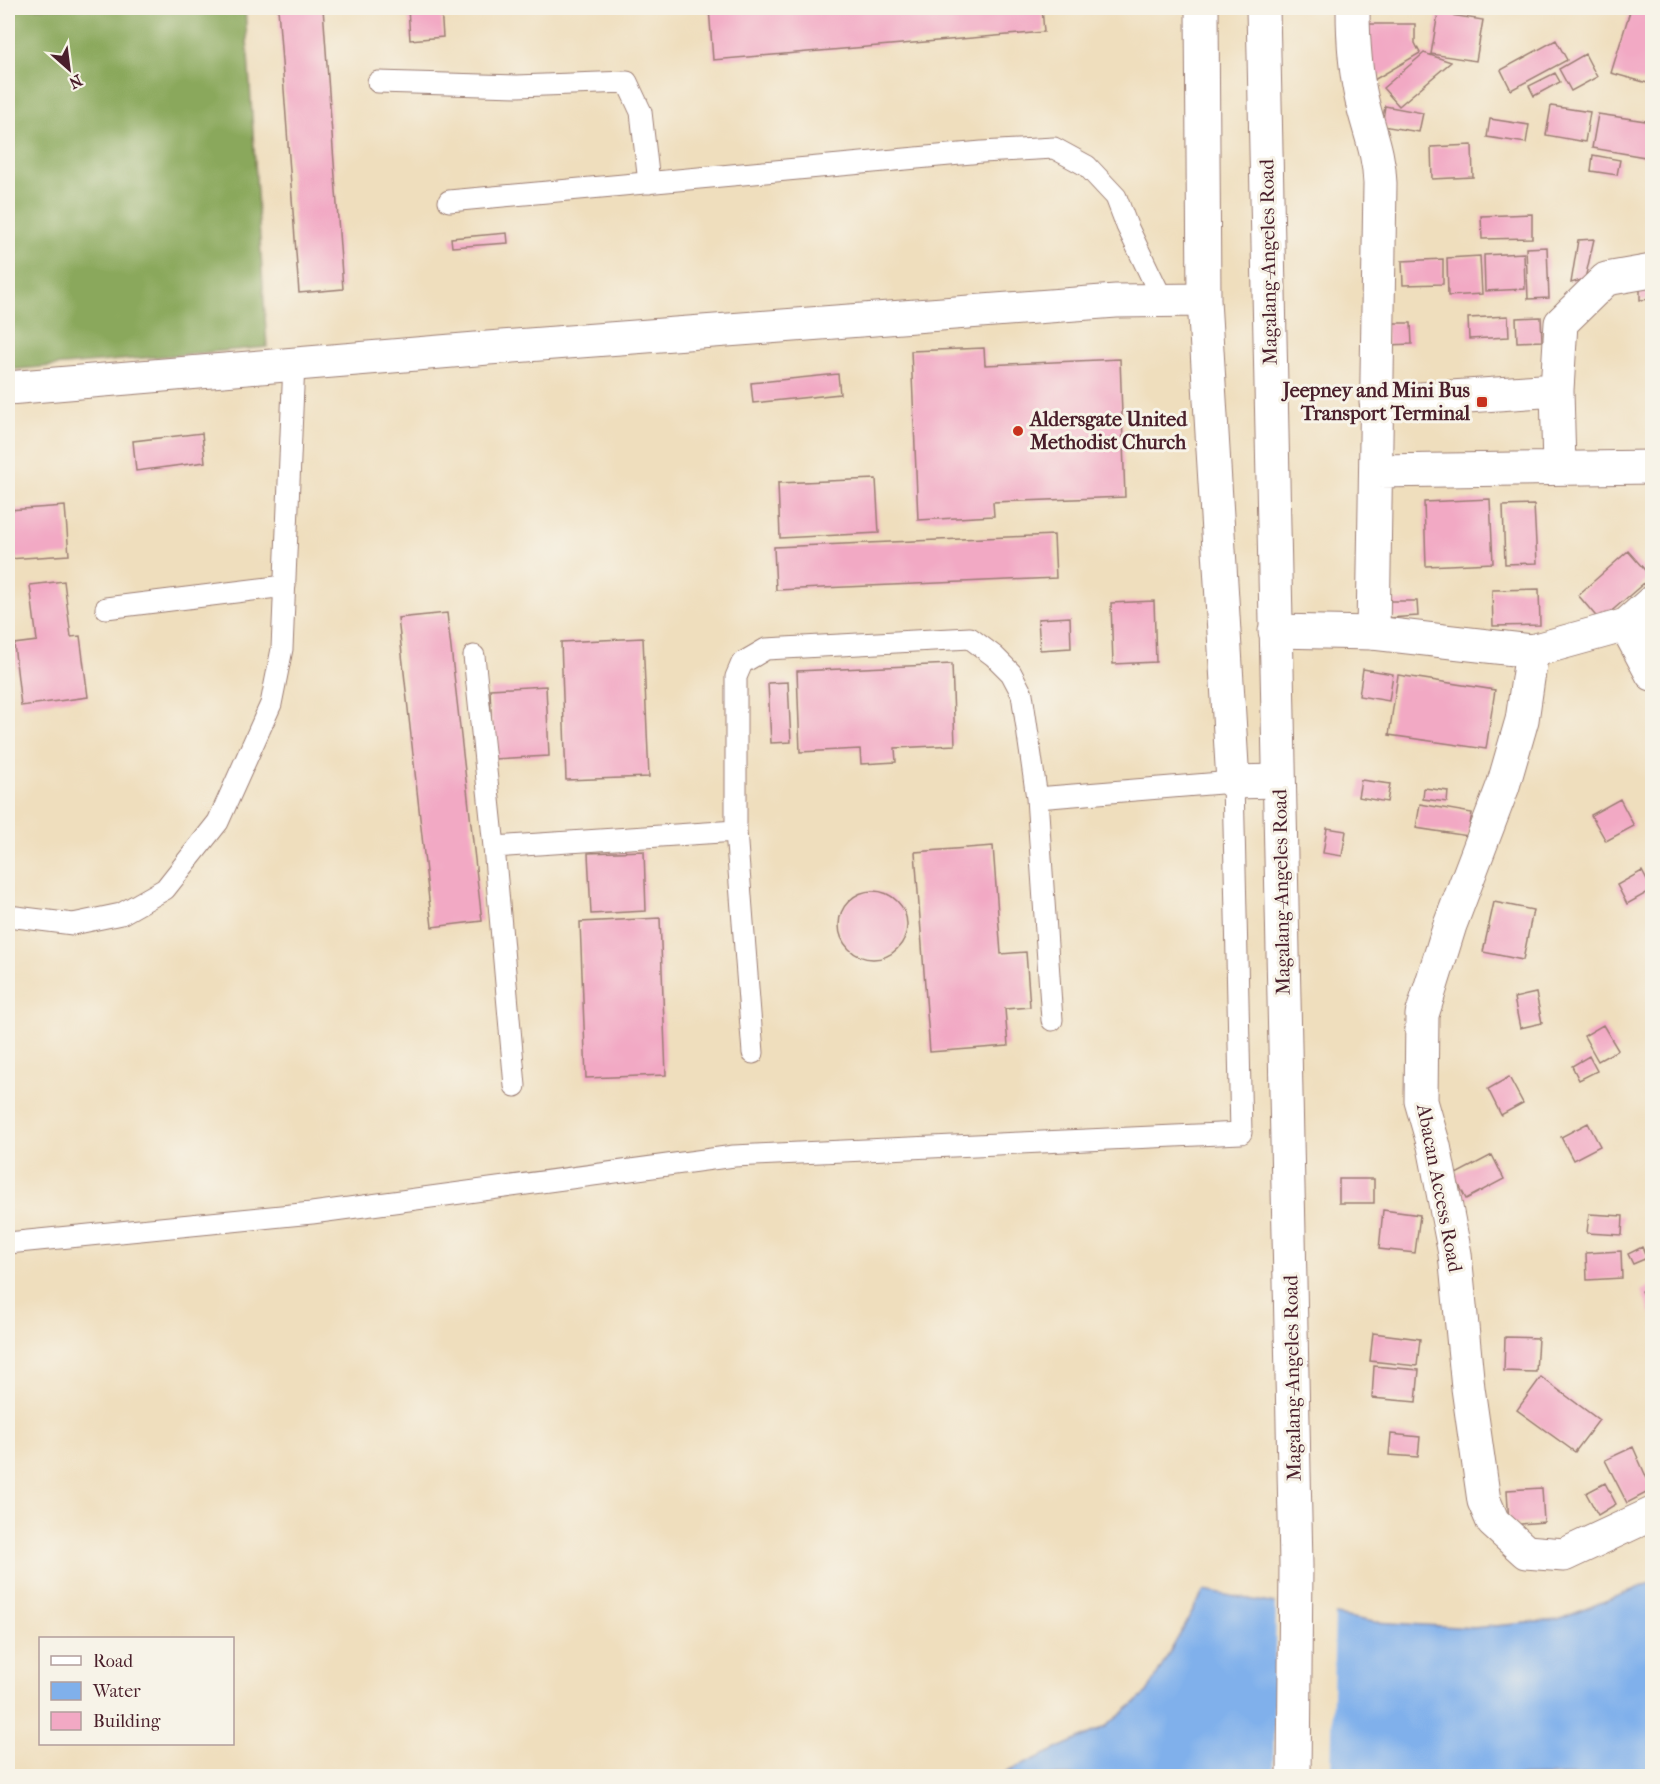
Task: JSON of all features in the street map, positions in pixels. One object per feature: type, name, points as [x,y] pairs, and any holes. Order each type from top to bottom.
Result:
[{"type":"street","points":[[1202,8],[1204,300],[1233,782],[1278,781]]},
{"type":"street","name":"Magalang-Angeles Road","points":[[1263,8],[1296,1565],[1294,1776]]},
{"type":"street","points":[[1353,8],[1353,40],[1362,102],[1380,162],[1373,633]]},
{"type":"street","points":[[1559,467],[1557,390],[1561,323],[1606,279],[1653,271]]},
{"type":"street","points":[[8,388],[294,363],[1162,299],[1204,300]]},
{"type":"street","points":[[1376,402],[1557,390]]},
{"type":"street","points":[[1377,471],[1653,467]]},
{"type":"street","points":[[1275,631],[1373,633],[1532,651],[1626,625],[1653,602]]},
{"type":"street","points":[[1626,625],[1653,674]]},
{"type":"street","name":"Abacan Access Road","points":[[1532,651],[1522,720],[1503,786],[1450,925],[1422,1015],[1421,1101],[1434,1146],[1455,1254],[1468,1388],[1482,1490],[1493,1522],[1526,1552],[1564,1555],[1653,1514]]},
{"type":"lane","points":[[378,82],[517,86],[627,82],[641,112],[649,183]]},
{"type":"lane","points":[[449,201],[1054,148],[1087,166],[1116,196],[1127,226],[1162,299]]},
{"type":"lane","points":[[8,916],[73,924],[121,914],[165,889],[218,822],[271,704],[282,649],[294,363]]},
{"type":"lane","points":[[106,608],[285,586]]},
{"type":"lane","points":[[753,1053],[736,831],[736,677],[742,663],[766,649],[970,638],[994,656],[1011,673],[1022,694],[1037,798],[1052,1020]]},
{"type":"lane","points":[[474,656],[515,1086]]},
{"type":"lane","points":[[8,1243],[312,1213],[734,1156],[1241,1133],[1233,782],[1037,798]]},
{"type":"lane","points":[[494,847],[736,831]]},
{"type":"green space","points":[[8,8],[245,8],[267,347],[8,370]]},
{"type":"water","points":[[1652,1582],[1652,1776],[998,1776],[1105,1727],[1147,1693],[1204,1591],[1374,1622],[1473,1628],[1558,1620]]},
{"type":"pier","points":[[1276,1601],[1335,1612],[1331,1776],[1273,1776]]},
{"type":"building","points":[[278,8],[323,8],[343,289],[299,293]]},
{"type":"building","points":[[408,8],[441,8],[443,37],[410,40]]},
{"type":"building","points":[[709,8],[1042,8],[1044,32],[713,60]]},
{"type":"building","points":[[1442,8],[1475,8],[1474,14]]},
{"type":"building","points":[[1631,8],[1652,8],[1651,84],[1611,73]]},
{"type":"building","points":[[1438,13],[1483,20],[1476,61],[1431,54]]},
{"type":"building","points":[[1364,24],[1415,24],[1415,43],[1420,53],[1374,80]]},
{"type":"building","points":[[1556,40],[1567,60],[1511,90],[1501,70]]},
{"type":"building","points":[[1424,53],[1451,62],[1399,106],[1383,88]]},
{"type":"building","points":[[1585,54],[1597,77],[1571,91],[1559,69]]},
{"type":"building","points":[[1555,73],[1560,82],[1534,96],[1529,86]]},
{"type":"building","points":[[1385,106],[1423,113],[1419,132],[1382,126]]},
{"type":"building","points":[[1551,106],[1590,112],[1585,142],[1546,135]]},
{"type":"building","points":[[1598,114],[1652,122],[1651,158],[1592,148]]},
{"type":"building","points":[[1490,119],[1529,125],[1526,143],[1487,137]]},
{"type":"building","points":[[1472,145],[1473,177],[1432,179],[1431,147]]},
{"type":"building","points":[[1593,155],[1620,160],[1617,175],[1591,171]]},
{"type":"building","points":[[1532,214],[1532,238],[1482,239],[1481,216]]},
{"type":"building","points":[[507,233],[508,243],[452,247],[451,238]]},
{"type":"building","points":[[1594,239],[1585,279],[1571,283],[1578,240]]},
{"type":"building","points":[[1547,247],[1549,298],[1528,299],[1526,248]]},
{"type":"building","points":[[1524,253],[1525,289],[1485,291],[1484,255]]},
{"type":"building","points":[[1480,256],[1482,294],[1448,296],[1447,258]]},
{"type":"building","points":[[1443,259],[1443,284],[1403,285],[1402,261]]},
{"type":"building","points":[[1652,283],[1652,299],[1640,300],[1640,284]]},
{"type":"building","points":[[1508,316],[1509,337],[1469,339],[1468,318]]},
{"type":"building","points":[[1541,317],[1542,341],[1517,342],[1516,318]]},
{"type":"building","points":[[1386,323],[1411,323],[1412,344],[1387,345]]},
{"type":"building","name":"Aldersgate United Methodist Church","points":[[984,348],[985,365],[1120,359],[1125,497],[993,502],[994,516],[918,520],[911,351]]},
{"type":"building","points":[[838,374],[840,394],[753,403],[751,383]]},
{"type":"building","points":[[1649,399],[1652,399],[1652,437],[1651,437]]},
{"type":"building","points":[[202,433],[205,462],[136,471],[133,441]]},
{"type":"building","points":[[876,479],[879,533],[780,538],[778,483]]},
{"type":"building","points":[[1490,499],[1493,563],[1426,566],[1424,502]]},
{"type":"building","points":[[1534,505],[1537,563],[1505,564],[1503,506]]},
{"type":"building","points":[[65,506],[69,555],[8,559],[8,510]]},
{"type":"building","points":[[1054,535],[1056,578],[776,590],[774,547]]},
{"type":"building","points":[[1628,551],[1651,577],[1600,621],[1578,595]]},
{"type":"building","points":[[64,581],[71,637],[80,636],[88,697],[21,706],[14,644],[37,641],[30,585]]},
{"type":"building","points":[[1539,589],[1540,625],[1493,626],[1492,590]]},
{"type":"building","points":[[1154,601],[1156,662],[1113,664],[1111,603]]},
{"type":"building","points":[[1388,601],[1417,601],[1418,616],[1389,618]]},
{"type":"building","points":[[447,613],[482,921],[432,927],[398,618]]},
{"type":"building","points":[[1070,617],[1071,648],[1040,650],[1038,619]]},
{"type":"building","points":[[643,638],[649,777],[566,780],[561,642]]},
{"type":"building","points":[[952,664],[955,745],[895,748],[896,762],[861,764],[860,749],[800,752],[797,671]]},
{"type":"building","points":[[1363,669],[1393,674],[1389,701],[1359,696]]},
{"type":"building","points":[[1398,675],[1495,690],[1486,749],[1389,735]]},
{"type":"building","points":[[788,682],[791,742],[771,743],[768,683]]},
{"type":"building","points":[[546,686],[549,756],[493,759],[490,689]]},
{"type":"building","points":[[1361,780],[1390,784],[1387,802],[1358,797]]},
{"type":"building","points":[[1424,788],[1448,791],[1447,802],[1423,799]]},
{"type":"building","points":[[1620,799],[1634,826],[1606,841],[1591,815]]},
{"type":"building","points":[[1420,804],[1472,813],[1468,836],[1416,828]]},
{"type":"building","points":[[1327,828],[1346,831],[1342,856],[1323,853]]},
{"type":"building","points":[[993,846],[1001,954],[1026,952],[1030,1007],[1005,1009],[1008,1046],[930,1052],[915,852]]},
{"type":"building","points":[[644,851],[646,911],[591,914],[588,853]]},
{"type":"building","points":[[1642,871],[1652,890],[1627,904],[1617,885]]},
{"type":"building","points":[[873,891],[886,894],[897,901],[904,912],[907,925],[904,938],[897,949],[886,956],[873,959],[860,956],[849,949],[842,938],[839,925],[842,912],[849,901],[860,894]]},
{"type":"building","points":[[1494,902],[1533,910],[1523,960],[1483,952]]},
{"type":"building","points":[[660,918],[666,1075],[586,1078],[580,922]]},
{"type":"building","points":[[1536,993],[1542,1023],[1520,1028],[1514,998]]},
{"type":"building","points":[[1603,1025],[1618,1050],[1598,1061],[1584,1036]]},
{"type":"building","points":[[1589,1056],[1597,1071],[1579,1080],[1572,1066]]},
{"type":"building","points":[[1509,1077],[1523,1103],[1501,1115],[1488,1089]]},
{"type":"building","points":[[1588,1123],[1600,1146],[1573,1160],[1561,1137]]},
{"type":"building","points":[[1492,1155],[1504,1179],[1466,1199],[1454,1175]]},
{"type":"building","points":[[1339,1179],[1374,1179],[1374,1203],[1339,1203]]},
{"type":"building","points":[[1383,1210],[1420,1215],[1415,1253],[1379,1249]]},
{"type":"building","points":[[1589,1214],[1623,1216],[1622,1235],[1587,1233]]},
{"type":"building","points":[[1642,1247],[1647,1258],[1633,1264],[1628,1254]]},
{"type":"building","points":[[1621,1251],[1622,1278],[1587,1280],[1586,1253]]},
{"type":"building","points":[[1652,1285],[1652,1316],[1641,1291]]},
{"type":"building","points":[[1373,1333],[1420,1339],[1417,1366],[1370,1361]]},
{"type":"building","points":[[1505,1337],[1538,1338],[1536,1372],[1504,1371]]},
{"type":"building","points":[[1374,1366],[1419,1370],[1416,1402],[1372,1398]]},
{"type":"building","points":[[1541,1377],[1599,1420],[1575,1452],[1517,1410]]},
{"type":"building","points":[[1391,1434],[1420,1437],[1418,1457],[1389,1455]]},
{"type":"building","points":[[1633,1447],[1652,1490],[1627,1503],[1605,1460]]},
{"type":"building","points":[[1605,1483],[1616,1504],[1598,1515],[1586,1493]]},
{"type":"building","points":[[1542,1488],[1544,1522],[1509,1525],[1507,1490]]},
{"type":"place","name":"Jeepney and Mini Bus Transport Terminal","points":[[1482,402]]},
{"type":"place","name":"Aldersgate United Methodist Church","points":[[1018,431]]}]
